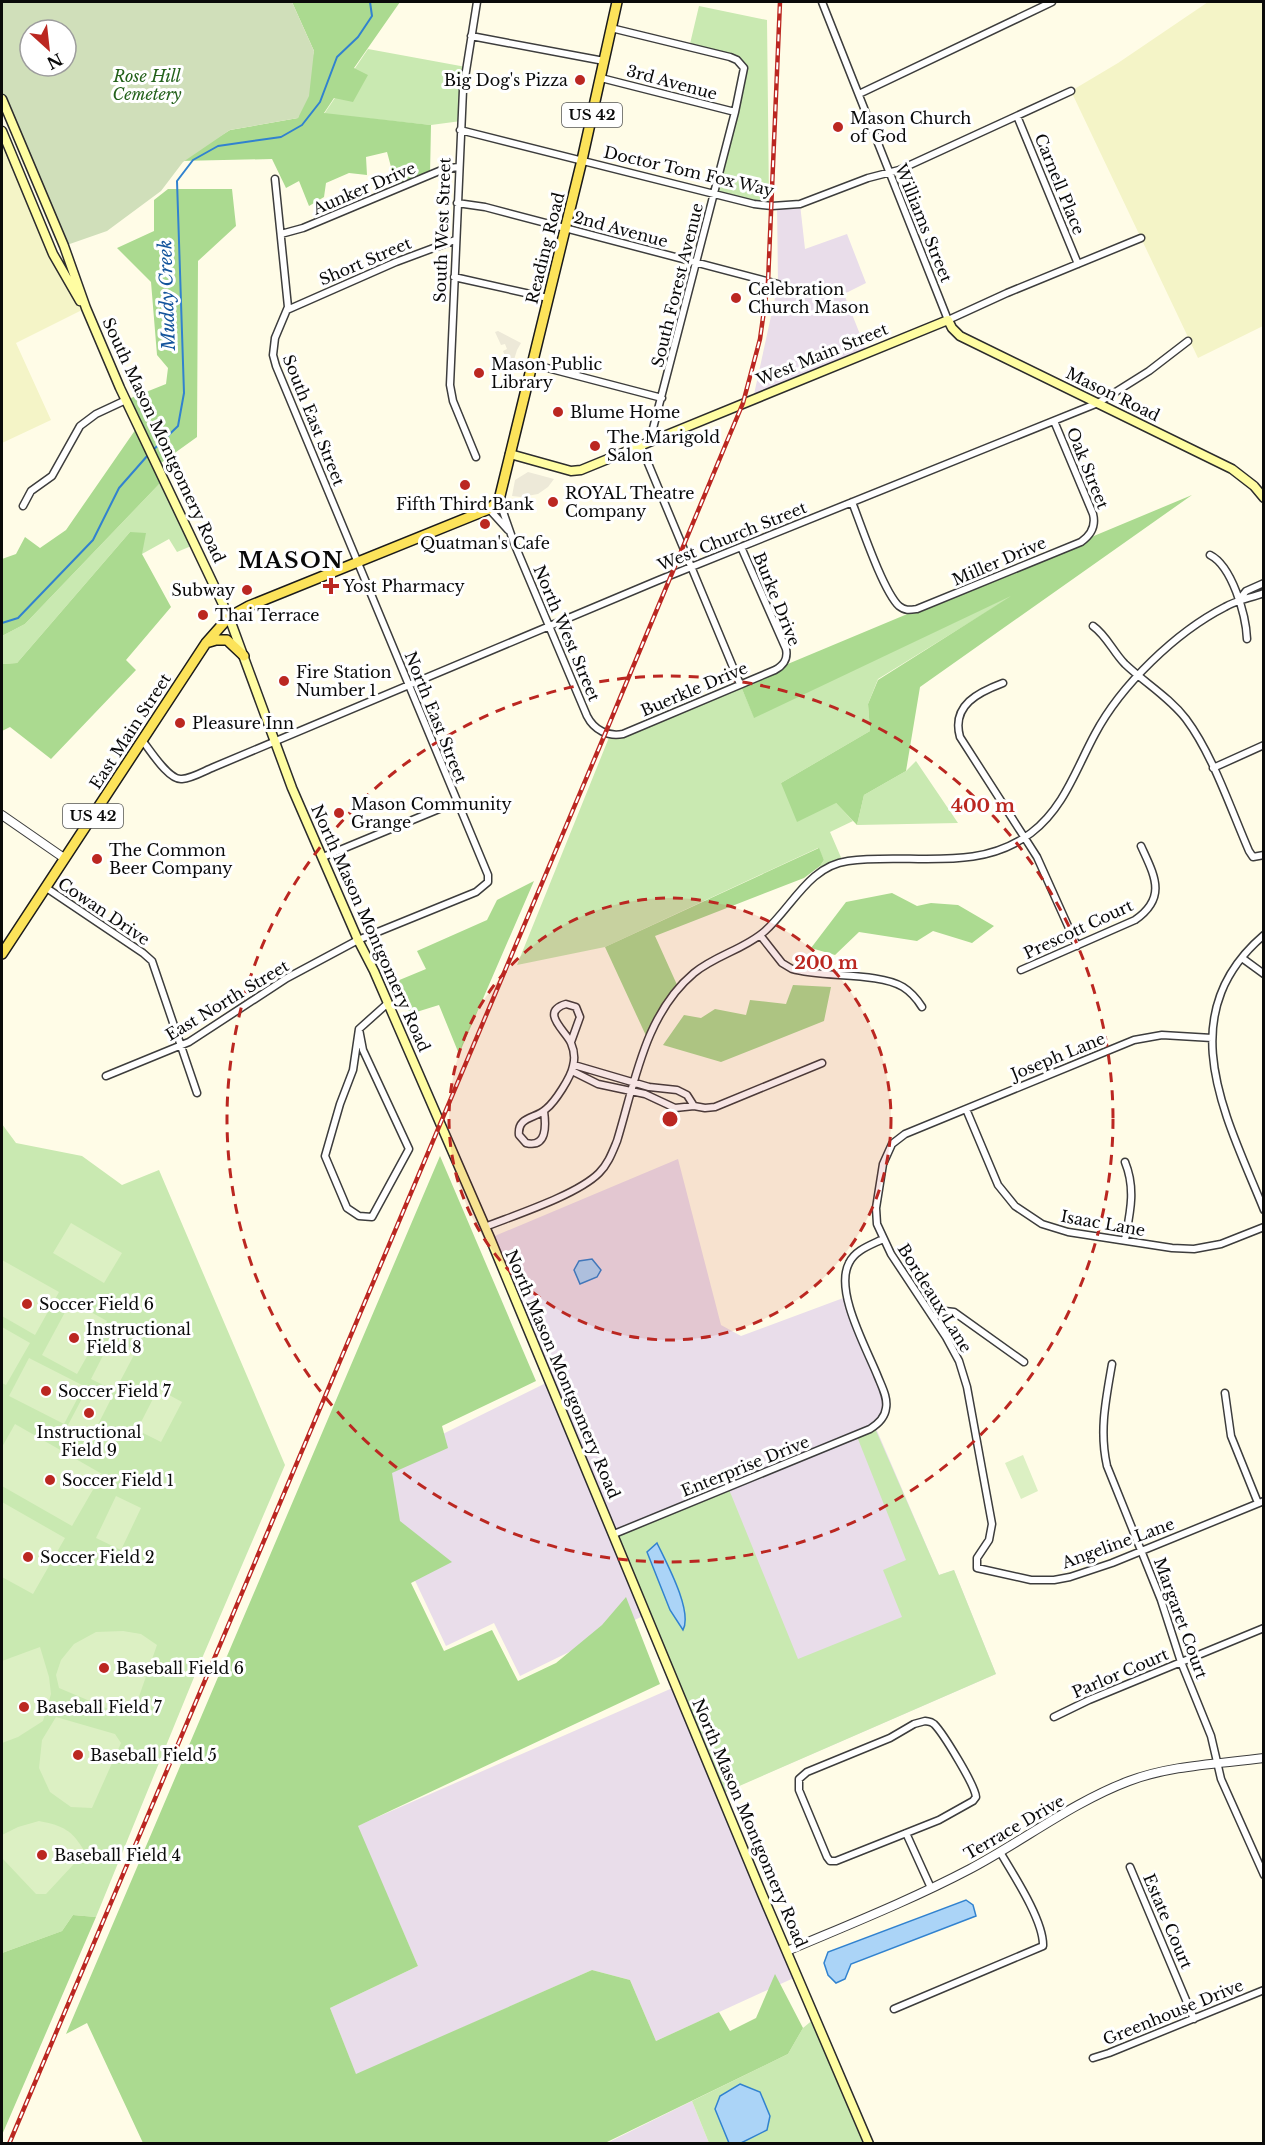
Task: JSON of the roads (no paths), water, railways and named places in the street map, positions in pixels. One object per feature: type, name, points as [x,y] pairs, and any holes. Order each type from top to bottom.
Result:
[{"type":"main road","name":"Reading Road","points":[[499,500],[582,160],[617,2]]},
{"type":"main road","name":"South Mason Montgomery Road","points":[[2,99],[64,246],[86,308],[126,400],[229,617]]},
{"type":"main road","name":"South Mason Montgomery Road","points":[[2,131],[52,254],[86,308]]},
{"type":"main road","name":"Mason Road","points":[[948,320],[960,336],[1232,469],[1254,486],[1263,498]]},
{"type":"main road","name":"West Main Street","points":[[510,454],[571,471],[580,470],[948,320]]},
{"type":"main road","name":"US 42","points":[[229,617],[249,606],[489,509],[499,500]]},
{"type":"main road","name":"East Main Street","points":[[2,954],[206,644],[229,617]]},
{"type":"main road","name":"North Mason Montgomery Road","points":[[229,617],[292,788],[485,1227],[869,2144]]},
{"type":"main road","points":[[206,644],[216,640],[227,640],[244,656]]},
{"type":"street","name":"South West Street","points":[[476,457],[450,389],[460,130],[463,90],[477,2]]},
{"type":"street","name":"Williams Street","points":[[822,2],[948,320]]},
{"type":"street","points":[[859,94],[1052,2]]},
{"type":"street","name":"South Forest Avenue","points":[[611,28],[730,57],[743,66],[744,73],[715,194],[650,440]]},
{"type":"street","name":"3rd Avenue","points":[[471,36],[604,61]]},
{"type":"street","name":"3rd Avenue","points":[[601,78],[735,112]]},
{"type":"street","name":"Doctor Tom Fox Way","points":[[460,130],[765,206],[788,206],[800,204],[875,175],[899,170],[1071,91]]},
{"type":"street","name":"Carnell Place","points":[[1017,116],[1078,264]]},
{"type":"street","name":"Aunker Drive","points":[[281,234],[303,228],[444,169],[458,167]]},
{"type":"street","name":"South East Street","points":[[275,179],[287,310],[282,317],[275,338],[273,355],[358,562]]},
{"type":"street","name":"2nd Avenue","points":[[457,203],[485,207],[778,284]]},
{"type":"street","name":"West Main Street","points":[[948,320],[1141,238]]},
{"type":"street","name":"Short Street","points":[[287,310],[396,262],[455,240]]},
{"type":"street","points":[[454,277],[548,298]]},
{"type":"street","name":"West Church Street","points":[[142,740],[168,773],[182,779],[692,567],[1098,403],[1149,371],[1188,341]]},
{"type":"street","points":[[532,364],[662,398]]},
{"type":"street","points":[[22,506],[31,491],[52,476],[80,426],[96,414],[126,400]]},
{"type":"street","name":"Oak Street","points":[[1054,421],[1093,514],[1094,526]]},
{"type":"street","points":[[640,444],[740,684]]},
{"type":"street","name":"North West Street","points":[[499,500],[510,533],[590,721],[598,729],[610,735]]},
{"type":"street","name":"Miller Drive","points":[[852,502],[889,591],[897,604],[906,610],[917,609],[1081,542],[1089,536],[1094,526]]},
{"type":"street","name":"North West Street","points":[[489,509],[510,533]]},
{"type":"street","name":"Burke Drive","points":[[741,547],[786,649],[785,662]]},
{"type":"street","points":[[1210,555],[1221,563],[1239,600],[1247,622],[1247,639]]},
{"type":"street","name":"North East Street","points":[[358,562],[488,875],[488,882]]},
{"type":"street","points":[[1239,600],[1246,591],[1263,583]]},
{"type":"street","points":[[485,1227],[581,1187],[599,1174],[611,1156],[656,1020],[678,987],[708,962],[760,935],[814,876],[835,864],[867,859],[966,858],[998,851],[1025,837],[1040,825],[1061,800],[1105,717],[1163,650],[1189,628],[1212,613],[1239,600],[1250,599],[1263,593]]},
{"type":"street","points":[[1093,626],[1106,638],[1120,658],[1166,698],[1186,719],[1203,747],[1249,851],[1253,857],[1263,855]]},
{"type":"street","name":"Buerkle Drive","points":[[610,735],[623,734],[775,670],[785,662]]},
{"type":"street","points":[[1003,683],[968,701],[960,715],[958,731],[962,742],[1041,864],[1077,946]]},
{"type":"street","points":[[1213,768],[1263,745]]},
{"type":"street","points":[[323,857],[456,802]]},
{"type":"street","points":[[2,815],[64,858]]},
{"type":"street","name":"Prescott Court","points":[[1021,970],[1136,920],[1145,913],[1156,894],[1156,882],[1141,846]]},
{"type":"street","name":"East North Street","points":[[106,1076],[181,1046],[286,978],[358,940],[476,892],[488,882]]},
{"type":"street","name":"Cowan Drive","points":[[45,887],[152,961],[197,1093]]},
{"type":"street","points":[[760,935],[782,963],[792,969],[887,981],[903,987],[922,1007]]},
{"type":"street","points":[[1263,936],[1242,958],[1221,996],[1212,1038],[1212,1061],[1217,1089],[1263,1210]]},
{"type":"street","points":[[1242,958],[1263,974]]},
{"type":"street","points":[[359,1029],[363,1050],[409,1149],[372,1217],[359,1216],[347,1208],[325,1156],[340,1104],[353,1070],[359,1029],[388,1003]]},
{"type":"street","points":[[544,1111],[529,1117],[520,1124],[519,1135],[526,1143],[537,1143],[544,1135],[544,1111],[573,1068],[570,1042],[580,1017],[576,1007],[566,1004],[556,1009],[554,1014],[556,1025],[570,1042]]},
{"type":"street","name":"Joseph Lane","points":[[920,1127],[1134,1040],[1173,1034],[1212,1038]]},
{"type":"street","points":[[573,1068],[598,1084],[645,1094],[675,1108],[694,1106],[705,1108],[715,1107],[822,1063]]},
{"type":"street","points":[[573,1068],[655,1088],[677,1090],[687,1095],[694,1106]]},
{"type":"street","name":"Isaac Lane","points":[[966,1109],[990,1170],[1004,1194],[1027,1216],[1052,1228],[1172,1248],[1205,1248],[1263,1227]]},
{"type":"street","name":"Bordeaux Lane","points":[[920,1127],[896,1140],[886,1154],[876,1208],[877,1224],[883,1239],[957,1356],[963,1371],[992,1524],[989,1540],[977,1558],[977,1568]]},
{"type":"street","points":[[1125,1162],[1132,1185],[1132,1196],[1125,1240]]},
{"type":"street","name":"Enterprise Drive","points":[[614,1534],[870,1429],[884,1417],[887,1400],[848,1302],[845,1282],[848,1263],[857,1252],[883,1239]]},
{"type":"street","points":[[933,1317],[945,1311],[954,1312],[1024,1362]]},
{"type":"street","name":"Margaret Court","points":[[1112,1364],[1102,1427],[1103,1449],[1107,1466],[1165,1610],[1182,1662],[1211,1736],[1227,1794],[1263,1875]]},
{"type":"street","points":[[1225,1393],[1231,1436],[1261,1502]]},
{"type":"street","name":"Angeline Lane","points":[[977,1568],[1031,1580],[1053,1580],[1086,1573],[1261,1502]]},
{"type":"street","name":"Parlor Court","points":[[1054,1717],[1263,1628]]},
{"type":"street","points":[[930,1722],[941,1734],[974,1786],[976,1797],[973,1801],[939,1820],[906,1833],[836,1861],[830,1861],[799,1790],[799,1779],[807,1772],[890,1738],[914,1724],[930,1722]]},
{"type":"street","name":"Terrace Drive","points":[[787,1951],[931,1888],[1000,1852],[1101,1793],[1130,1781],[1172,1770],[1263,1758]]},
{"type":"street","points":[[906,1833],[931,1888]]},
{"type":"street","points":[[894,2009],[1039,1950],[1043,1946],[1040,1929],[1029,1904],[1000,1852]]},
{"type":"street","name":"Estate Court","points":[[1130,1867],[1194,2019]]},
{"type":"street","name":"Greenhouse Drive","points":[[1093,2058],[1263,1990]]},
{"type":"water","points":[[592,1259],[601,1270],[597,1277],[580,1284],[574,1270],[579,1261]]},
{"type":"water","points":[[657,1543],[682,1599],[685,1622],[683,1630],[670,1610],[647,1552]]},
{"type":"water","points":[[966,1900],[973,1905],[976,1916],[851,1964],[845,1979],[836,1983],[828,1975],[824,1963],[828,1952]]},
{"type":"water","points":[[740,2084],[760,2092],[770,2116],[767,2130],[741,2143],[729,2143],[715,2109],[720,2096]]},
{"type":"waterway","name":"Muddy Creek","points":[[152,451],[178,426],[184,393],[177,181],[193,160],[218,146],[281,137],[302,125],[320,102],[337,57],[358,37],[372,16],[370,2]]},
{"type":"waterway","name":"Muddy Creek","points":[[2,623],[18,618],[93,540],[119,488],[148,455]]},
{"type":"railway","points":[[9,2144],[743,403],[760,339],[768,282],[780,2]]},
{"type":"place","name":"Big Dog's Pizza","points":[[580,80]]},
{"type":"place","name":"Mason Church of God","points":[[838,127]]},
{"type":"place","name":"Celebration Church Mason","points":[[736,298]]},
{"type":"place","name":"Mason Public Library","points":[[479,373]]},
{"type":"place","name":"Blume Home","points":[[558,412]]},
{"type":"place","name":"The Marigold Salon","points":[[595,446]]},
{"type":"place","name":"Fifth Third Bank","points":[[465,485]]},
{"type":"place","name":"ROYAL Theatre Company","points":[[553,502]]},
{"type":"place","name":"Quatman's Cafe","points":[[485,524]]},
{"type":"place","name":"Yost Pharmacy","points":[[331,586]]},
{"type":"place","name":"Subway","points":[[247,590]]},
{"type":"place","name":"Thai Terrace","points":[[203,615]]},
{"type":"place","name":"Fire Station Number 1","points":[[284,681]]},
{"type":"place","name":"Pleasure Inn","points":[[180,723]]},
{"type":"place","name":"Mason Community Grange","points":[[339,813]]},
{"type":"place","name":"The Common Beer Company","points":[[97,859]]},
{"type":"place","name":"Soccer Field 6","points":[[27,1304]]},
{"type":"place","name":"Instructional Field 8","points":[[74,1338]]},
{"type":"place","name":"Soccer Field 7","points":[[46,1391]]},
{"type":"place","name":"Instructional Field 9","points":[[89,1413]]},
{"type":"place","name":"Soccer Field 1","points":[[50,1480]]},
{"type":"place","name":"Soccer Field 2","points":[[28,1557]]},
{"type":"place","name":"Baseball Field 6","points":[[104,1668]]},
{"type":"place","name":"Baseball Field 7","points":[[24,1707]]},
{"type":"place","name":"Baseball Field 5","points":[[78,1755]]},
{"type":"place","name":"Baseball Field 4","points":[[42,1855]]},
{"type":"district","name":"MASON","points":[[291,560]]},
{"type":"park label","name":"Rose Hill Cemetery","points":[[147,85]]}]
